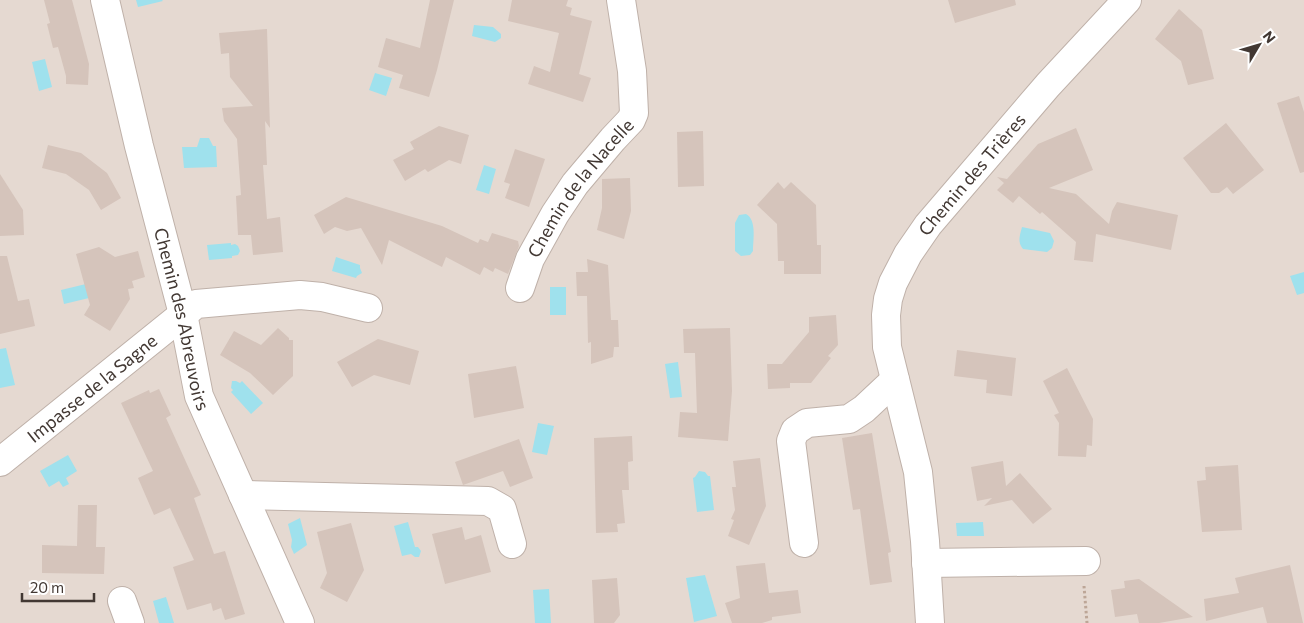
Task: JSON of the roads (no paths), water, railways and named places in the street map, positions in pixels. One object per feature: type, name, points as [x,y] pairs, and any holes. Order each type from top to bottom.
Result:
[{"type":"street","name":"Chemin des Abreuvoirs","points":[[105,0],[139,146],[182,314],[199,396],[243,495],[294,622]]},
{"type":"street","name":"Chemin de la Nacelle","points":[[520,288],[530,259],[555,214],[575,184],[628,124],[634,113],[632,71],[621,0]]},
{"type":"street","name":"Chemin des Trières","points":[[930,623],[918,472],[887,348],[886,315],[893,283],[908,254],[928,225],[1048,85],[1127,0]]},
{"type":"street","name":"Impasse de la Sagne","points":[[0,462],[196,304],[300,295],[322,297],[368,308]]},
{"type":"street","points":[[804,542],[792,441],[795,430],[807,423],[849,419],[864,409],[895,380]]},
{"type":"street","points":[[243,495],[488,501],[502,508],[512,544]]},
{"type":"street","points":[[926,563],[1086,561]]},
{"type":"water","points":[[136,0],[162,0],[163,1],[138,7]]},
{"type":"water","points":[[474,25],[493,27],[501,34],[501,38],[495,42],[472,36]]},
{"type":"water","points":[[45,59],[52,87],[39,91],[32,62]]},
{"type":"water","points":[[375,73],[392,78],[386,96],[369,90]]},
{"type":"water","points":[[200,138],[209,138],[213,146],[216,146],[217,167],[184,168],[182,147],[197,147]]},
{"type":"water","points":[[484,165],[496,169],[489,194],[476,190]]},
{"type":"water","points":[[746,214],[753,225],[753,251],[750,255],[741,256],[735,251],[735,223],[739,215]]},
{"type":"water","points":[[1022,227],[1050,233],[1054,241],[1052,248],[1047,252],[1023,249],[1020,241]]},
{"type":"water","points":[[231,243],[231,245],[235,244],[238,246],[240,251],[238,255],[232,256],[232,258],[209,260],[207,245]]},
{"type":"water","points":[[336,257],[360,265],[362,273],[356,278],[332,271]]},
{"type":"water","points":[[1304,272],[1304,293],[1297,295],[1290,276]]},
{"type":"water","points":[[86,284],[89,298],[64,304],[61,290]]},
{"type":"water","points":[[550,287],[566,287],[566,315],[550,315]]},
{"type":"water","points":[[6,348],[15,385],[0,388],[0,349]]},
{"type":"water","points":[[678,362],[682,397],[670,398],[665,364]]},
{"type":"water","points":[[232,381],[240,383],[242,381],[263,403],[251,414],[231,392],[233,390],[231,388]]},
{"type":"water","points":[[538,423],[554,426],[547,455],[532,452]]},
{"type":"water","points":[[68,455],[77,471],[66,478],[69,484],[63,487],[59,481],[49,487],[40,471]]},
{"type":"water","points":[[699,471],[705,472],[710,476],[714,510],[697,512],[693,478]]},
{"type":"water","points":[[300,518],[307,545],[294,554],[291,547],[292,540],[288,524]]},
{"type":"water","points":[[408,522],[415,547],[418,547],[421,551],[419,557],[411,554],[402,556],[394,526]]},
{"type":"water","points":[[983,522],[984,536],[957,536],[956,523]]},
{"type":"water","points":[[705,575],[717,616],[694,622],[686,578]]},
{"type":"water","points":[[549,589],[551,623],[535,623],[533,590]]},
{"type":"water","points":[[166,597],[174,623],[159,623],[153,601]]}]
